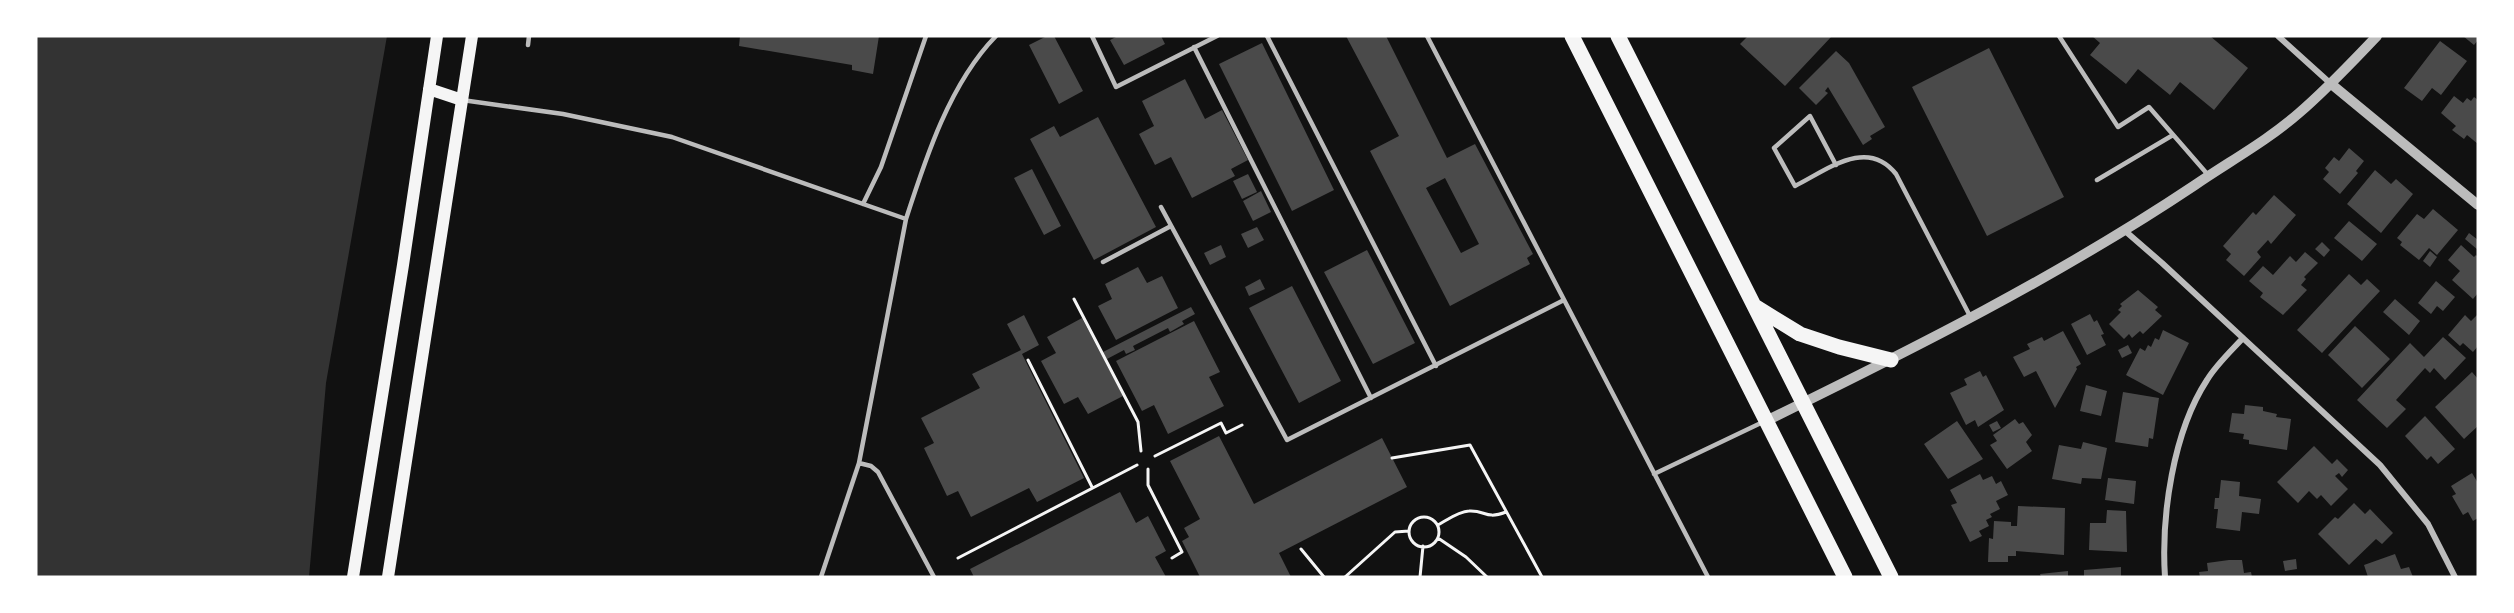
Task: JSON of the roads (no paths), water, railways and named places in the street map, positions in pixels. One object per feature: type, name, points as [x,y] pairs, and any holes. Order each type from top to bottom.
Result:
[{"type":"main road","points":[[353,577],[437,36]]},
{"type":"main road","points":[[388,577],[472,36]]},
{"type":"main road","points":[[1572,36],[1845,577]]},
{"type":"main road","points":[[1618,36],[1891,577]]},
{"type":"main road","points":[[429,89],[462,100]]},
{"type":"main road","points":[[1756,307],[1800,334],[1891,360]]},
{"type":"street","points":[[2278,36],[2330,83],[2478,205]]},
{"type":"street","points":[[1766,421],[1971,318],[2124,230],[2268,137],[2299,113],[2373,37]]},
{"type":"street","points":[[2124,230],[2380,465],[2408,496],[2428,524],[2455,577]]},
{"type":"street","points":[[2165,577],[2166,512],[2177,453],[2207,380],[2243,338]]},
{"type":"lane","points":[[528,45],[529,36]]},
{"type":"lane","points":[[863,204],[881,166],[926,36]]},
{"type":"lane","points":[[821,577],[859,463],[906,219],[952,98],[969,70],[996,36]]},
{"type":"lane","points":[[1092,36],[1116,87],[1217,36]]},
{"type":"lane","points":[[1267,36],[1436,366]]},
{"type":"lane","points":[[1427,36],[1708,577]]},
{"type":"lane","points":[[2059,36],[2118,127],[2149,107],[2209,176]]},
{"type":"lane","points":[[1194,47],[1371,398]]},
{"type":"lane","points":[[462,100],[563,114],[672,137],[906,219]]},
{"type":"lane","points":[[1836,165],[1810,116],[1774,148],[1796,186],[1851,158],[1865,156],[1878,159],[1893,170],[1971,318]]},
{"type":"lane","points":[[2097,180],[2173,135]]},
{"type":"lane","points":[[1161,207],[1287,440],[1564,300]]},
{"type":"lane","points":[[1103,262],[1171,226]]},
{"type":"lane","points":[[1654,474],[1766,421]]},
{"type":"lane","points":[[859,463],[871,466],[877,471],[934,577]]}]
